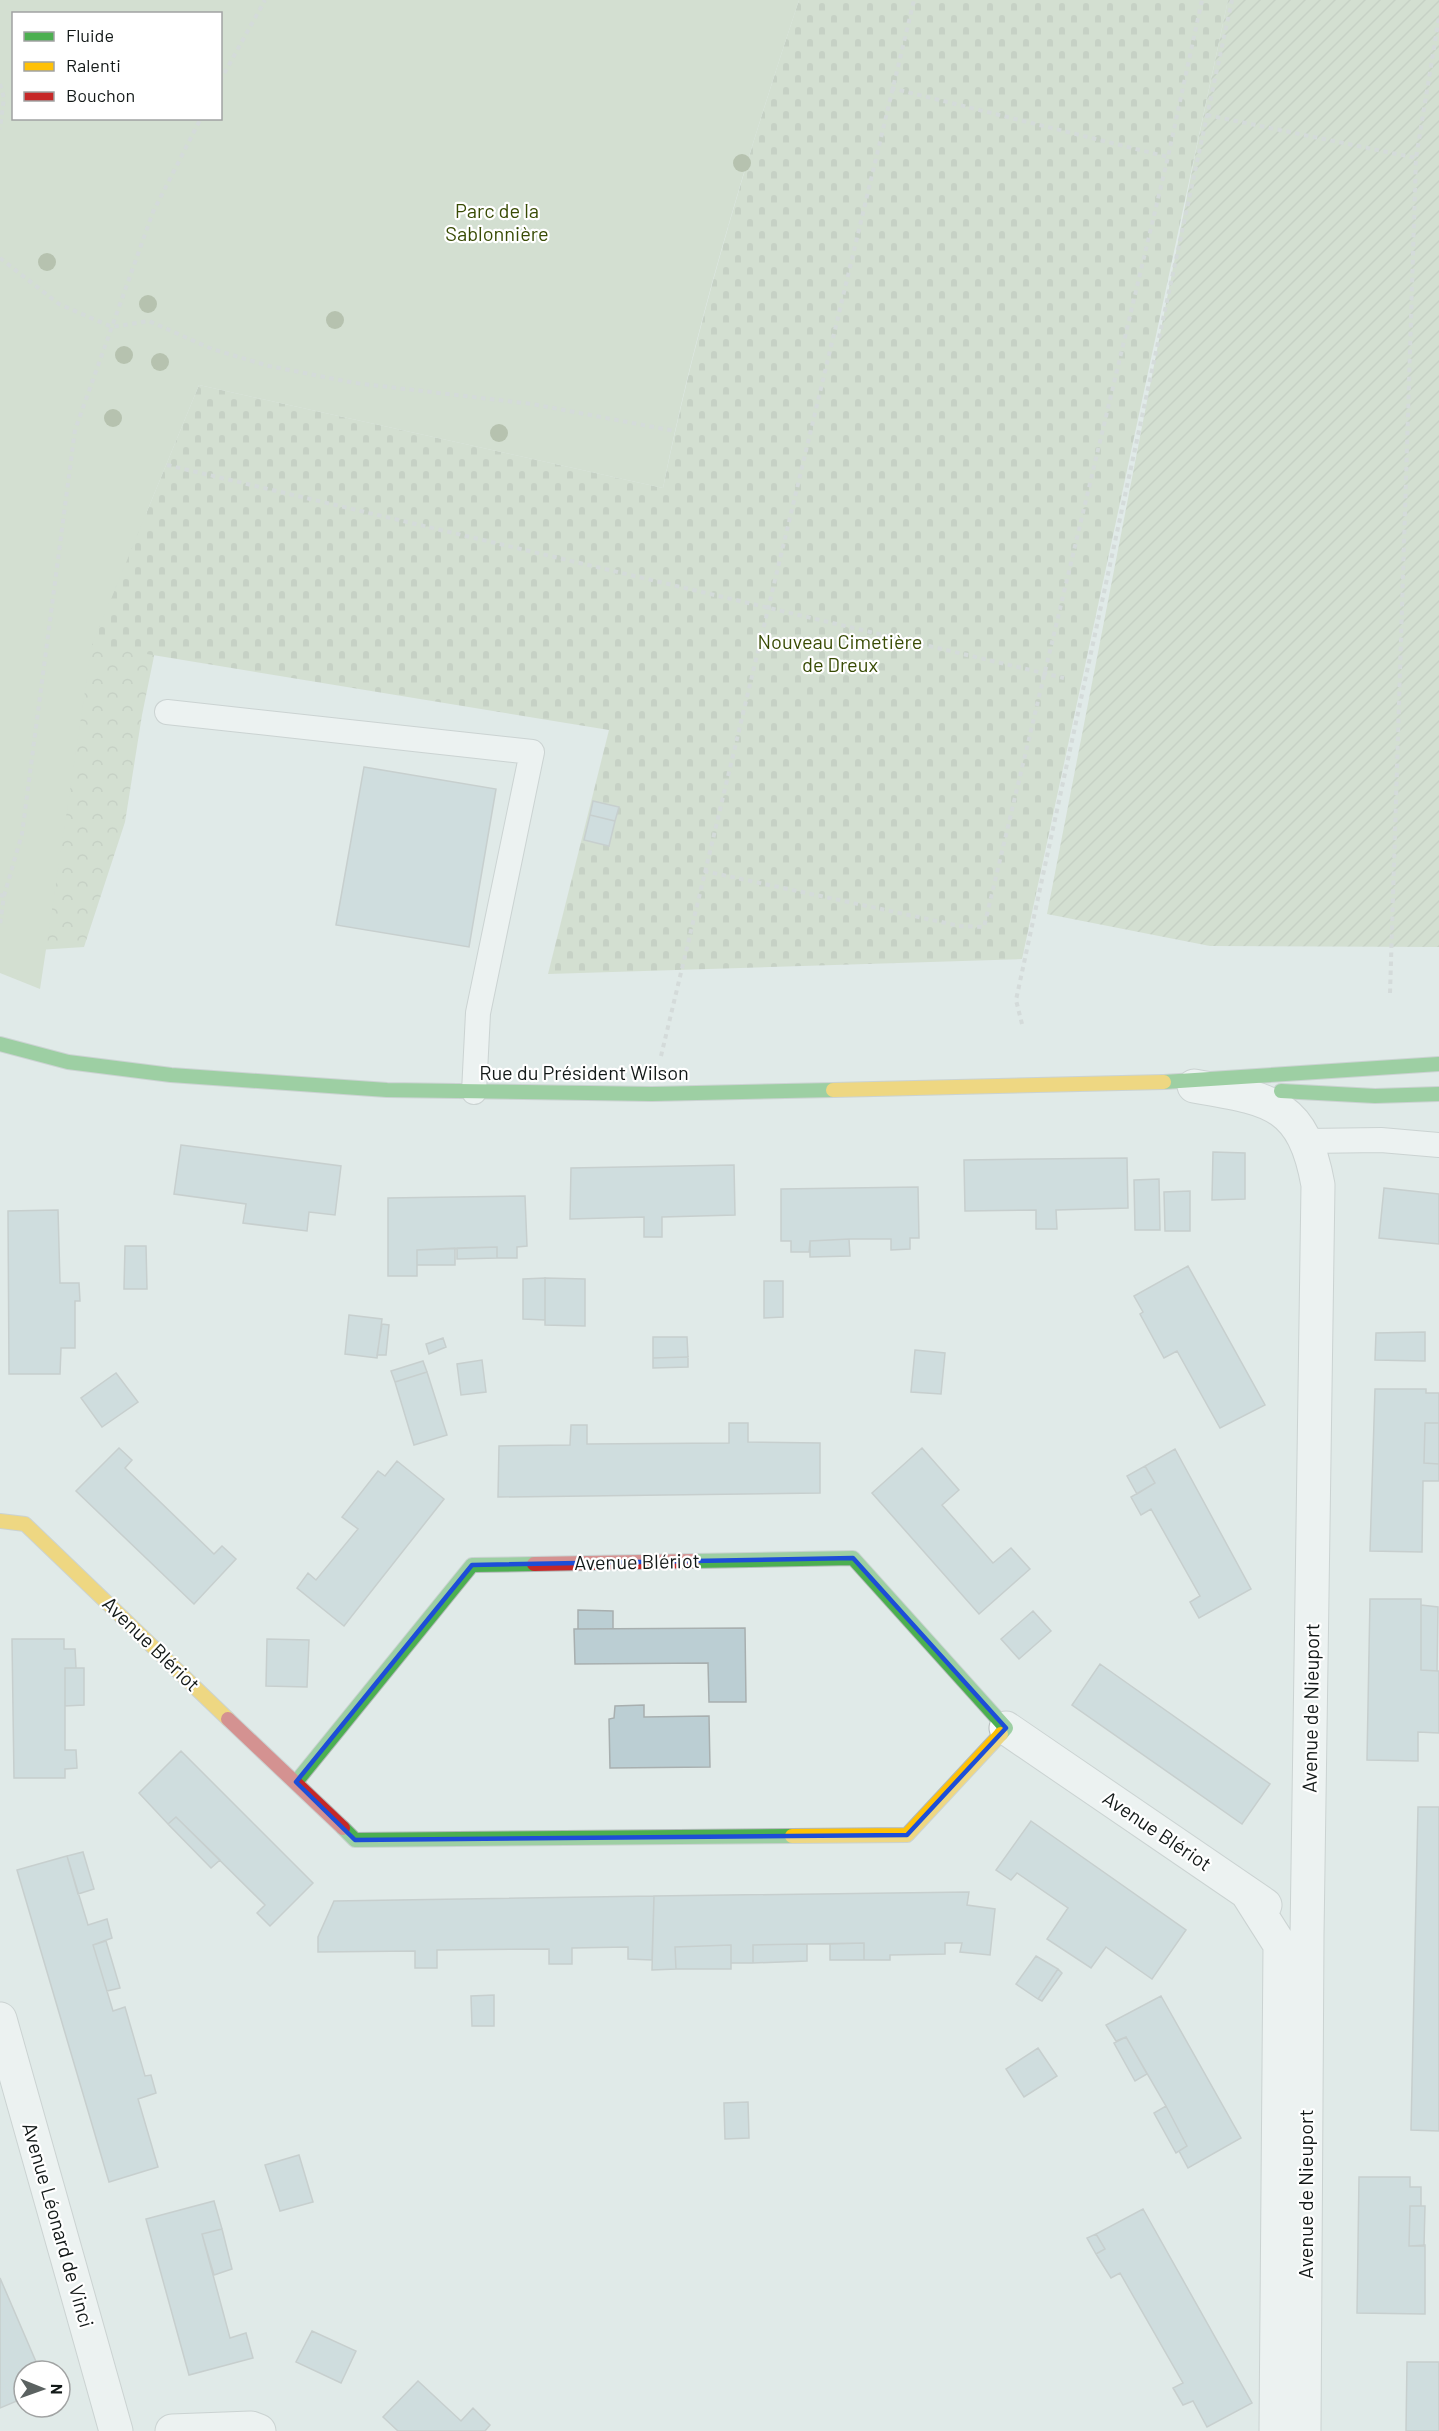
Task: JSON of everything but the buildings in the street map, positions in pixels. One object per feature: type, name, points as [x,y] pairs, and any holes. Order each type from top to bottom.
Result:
[{"type":"street","name":"Rue du Président Wilson","points":[[0,1044],[68,1062],[171,1075],[387,1090],[652,1094],[1172,1082]]},
{"type":"street","points":[[1172,1082],[1439,1064]]},
{"type":"street","points":[[1172,1082],[1323,1095],[1439,1094]]},
{"type":"street","name":"Avenue de Nieuport","points":[[1172,1082],[1265,1101],[1289,1117],[1306,1141],[1313,1156],[1318,1185],[1307,1936],[1304,2431]]},
{"type":"street","name":"Avenue Blériot","points":[[0,1521],[25,1524],[355,1840],[907,1835],[1006,1728]]},
{"type":"street","name":"Avenue Blériot","points":[[296,1782],[472,1565],[853,1558],[1006,1728],[1307,1936]]},
{"type":"street","name":"Avenue de Nieuport","points":[[1247,1893],[1280,1945],[1276,2431]]},
{"type":"street","name":"Avenue Léonard de Vinci","points":[[0,2019],[116,2431]]},
{"type":"street","points":[[172,2431],[251,2428],[259,2431]]},
{"type":"lane","points":[[167,712],[532,752],[478,1013],[474,1092]]},
{"type":"lane","points":[[1306,1141],[1381,1140],[1439,1145]]},
{"type":"path","points":[[222,77],[265,0]]},
{"type":"path","points":[[652,1094],[891,88],[914,0]]},
{"type":"path","points":[[704,871],[960,926],[984,927],[1168,157],[1202,0]]},
{"type":"path","points":[[1022,1024],[1016,1000],[1232,0]]},
{"type":"path","points":[[1390,993],[1416,158],[1439,18]]},
{"type":"path","points":[[0,84],[4,98],[0,129]]},
{"type":"path","points":[[891,88],[1168,157]]},
{"type":"path","points":[[1207,115],[1416,158]]},
{"type":"path","points":[[0,926],[2,895],[22,834],[75,430],[153,212],[200,120]]},
{"type":"path","points":[[0,258],[59,304],[112,327],[149,321],[212,349],[269,366],[355,382],[532,404],[675,431]]},
{"type":"path","points":[[167,465],[1064,678]]},
{"type":"highlighted area","points":[[853,1558],[1006,1728],[907,1835],[355,1840],[296,1782],[472,1565]]},
{"type":"green space","name":"Parc de la Sablonnière","points":[[0,0],[799,0],[760,121],[707,303],[663,488],[199,385],[92,645],[40,989],[0,973]]},
{"type":"green space","name":"Nouveau Cimetière de Dreux","points":[[799,0],[1228,0],[1022,959],[548,974],[609,730],[92,645],[199,385],[663,488],[691,365],[724,242]]},
{"type":"green space","points":[[1228,0],[1439,0],[1439,947],[1210,946],[1047,914],[1195,155]]},
{"type":"green space","points":[[101,478],[150,516],[163,612],[142,715],[125,822],[84,947],[22,951],[0,728]]},
{"type":"traffic: fast","points":[[0,1044],[68,1062],[171,1075],[387,1090],[652,1094],[833,1090]]},
{"type":"traffic: fast","points":[[1164,1082],[1439,1064]]},
{"type":"traffic: fast","points":[[1281,1091],[1375,1096],[1439,1094]]},
{"type":"traffic: fast","points":[[693,1561],[853,1558],[1006,1728],[1001,1734]]},
{"type":"traffic: fast","points":[[296,1782],[472,1565],[534,1564]]},
{"type":"traffic: fast","points":[[343,1828],[355,1840],[792,1836]]},
{"type":"traffic: slow","points":[[833,1090],[1164,1082]]},
{"type":"traffic: slow","points":[[0,1521],[25,1524],[228,1719]]},
{"type":"traffic: slow","points":[[792,1836],[907,1835],[1001,1734]]},
{"type":"traffic: jam","points":[[534,1564],[693,1561]]},
{"type":"traffic: jam","points":[[228,1719],[343,1828]]}]
